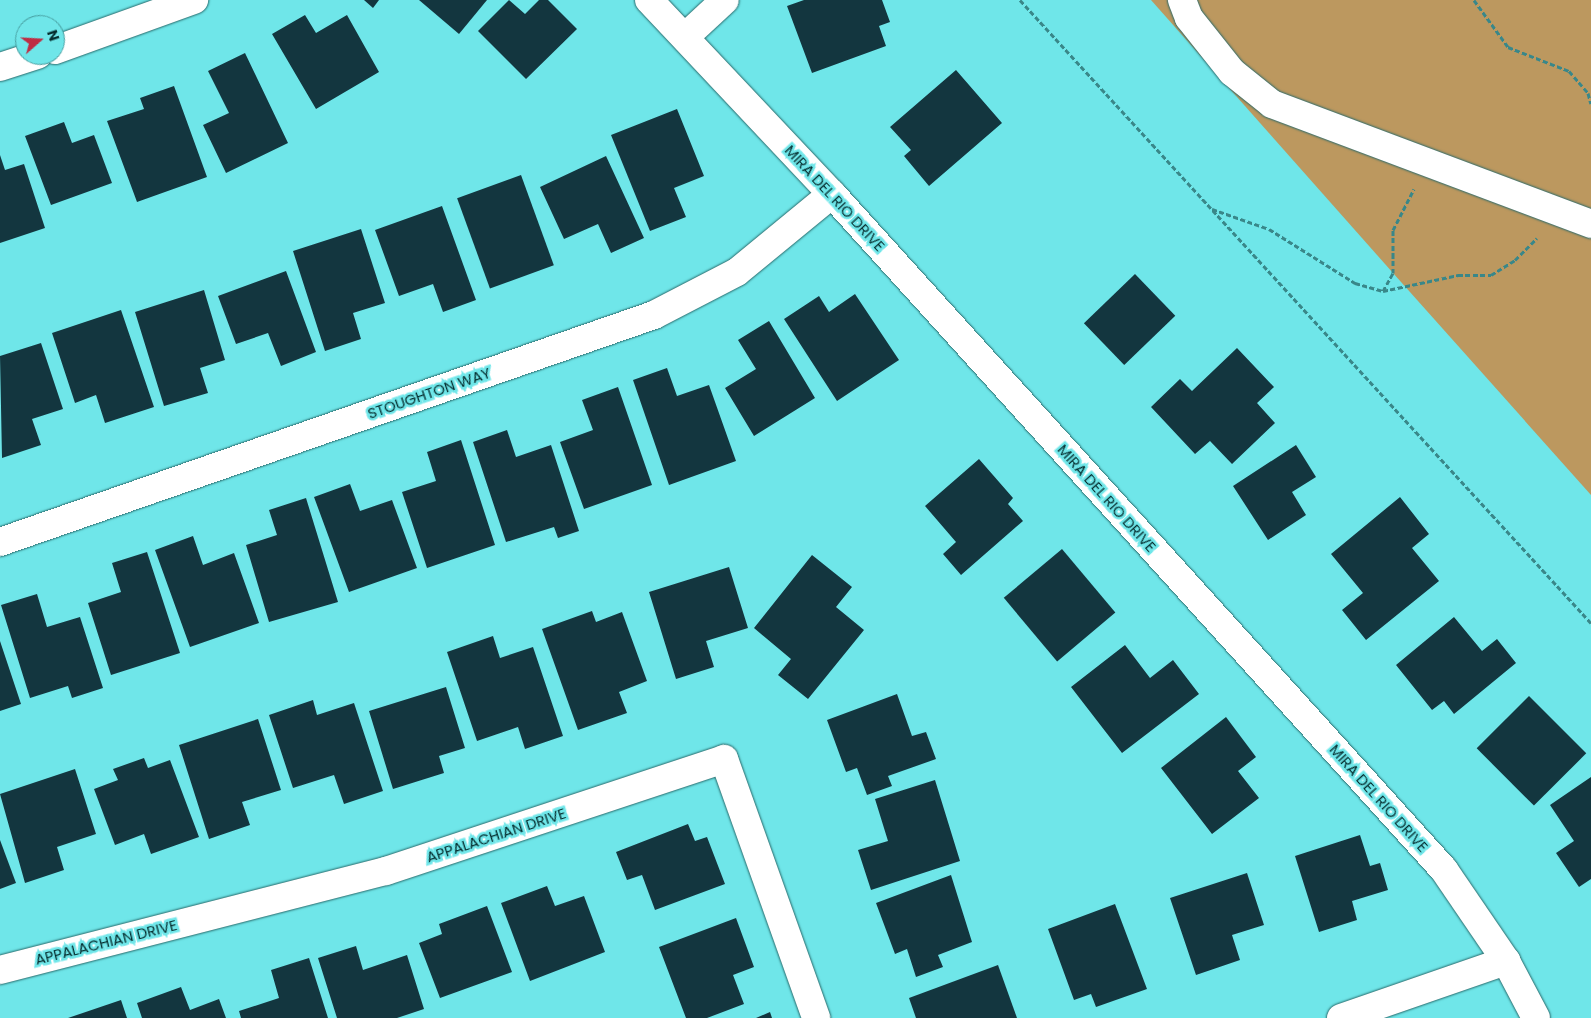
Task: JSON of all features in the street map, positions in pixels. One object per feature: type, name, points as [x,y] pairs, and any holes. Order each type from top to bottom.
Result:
[{"type":"street","points":[[65,46],[194,0]]},
{"type":"street","name":"MIRA DEL RIO DRIVE","points":[[649,0],[832,194],[1444,870],[1506,961],[1536,1018]]},
{"type":"street","points":[[685,37],[724,0]]},
{"type":"street","points":[[1182,0],[1189,18],[1232,72],[1272,104],[1591,224]]},
{"type":"street","points":[[0,67],[15,62]]},
{"type":"street","name":"STOUGHTON WAY","points":[[0,542],[654,315],[737,272],[832,194]]},
{"type":"street","name":"APPALACHIAN DRIVE","points":[[0,970],[386,871],[724,759],[816,1018]]},
{"type":"street","points":[[1342,1018],[1506,961]]},
{"type":"path","points":[[1020,0],[1591,624]]},
{"type":"path","points":[[1474,0],[1508,47],[1569,70],[1588,93],[1591,104]]},
{"type":"path","points":[[1382,291],[1393,273],[1393,230],[1430,163]]},
{"type":"path","points":[[1211,208],[1269,229],[1355,282],[1382,291],[1458,275],[1490,276],[1526,250],[1551,209]]},
{"type":"shaded area","points":[[1151,0],[1591,0],[1591,495],[1393,273]]},
{"type":"building","points":[[364,0],[379,0],[373,8]]},
{"type":"building","points":[[419,0],[487,0],[459,34]]},
{"type":"building","points":[[509,0],[525,14],[539,0],[548,0],[577,29],[526,79],[478,31]]},
{"type":"building","points":[[804,0],[882,0],[890,22],[879,26],[886,46],[812,73],[787,6]]},
{"type":"building","points":[[305,15],[316,33],[347,15],[379,72],[316,109],[272,34]]},
{"type":"building","points":[[245,53],[288,143],[226,173],[203,125],[229,113],[208,71]]},
{"type":"building","points":[[956,70],[1002,123],[929,186],[904,156],[911,150],[890,127]]},
{"type":"building","points":[[174,86],[207,177],[137,202],[107,121],[144,109],[140,98]]},
{"type":"building","points":[[677,109],[704,176],[674,188],[686,217],[650,231],[611,135]]},
{"type":"building","points":[[64,122],[72,143],[94,135],[112,183],[51,205],[25,136]]},
{"type":"building","points":[[0,155],[5,170],[24,164],[45,228],[0,243]]},
{"type":"building","points":[[606,156],[644,238],[611,253],[598,224],[564,239],[540,187]]},
{"type":"building","points":[[521,175],[554,265],[490,288],[457,198]]},
{"type":"building","points":[[442,206],[476,300],[443,312],[433,284],[399,296],[375,230]]},
{"type":"building","points":[[361,229],[385,303],[353,313],[361,339],[325,351],[293,251]]},
{"type":"building","points":[[286,271],[316,352],[281,366],[268,333],[236,344],[218,296]]},
{"type":"building","points":[[1135,274],[1175,316],[1124,365],[1084,323]]},
{"type":"building","points":[[204,290],[225,360],[200,368],[208,393],[164,406],[135,312]]},
{"type":"building","points":[[855,294],[899,360],[837,401],[784,319],[819,296],[829,312]]},
{"type":"building","points":[[121,310],[154,407],[105,423],[96,395],[75,403],[52,333]]},
{"type":"building","points":[[769,321],[815,398],[754,436],[725,388],[756,369],[738,340]]},
{"type":"building","points":[[41,343],[63,409],[32,419],[41,445],[2,458],[0,356]]},
{"type":"building","points":[[1237,348],[1274,387],[1257,403],[1275,423],[1232,464],[1210,441],[1195,454],[1151,407],[1180,379],[1192,391]]},
{"type":"building","points":[[667,368],[677,396],[709,385],[736,461],[669,485],[633,380]]},
{"type":"building","points":[[618,387],[652,485],[584,509],[560,442],[593,430],[582,400]]},
{"type":"building","points":[[507,430],[516,457],[551,445],[579,531],[558,538],[554,527],[506,542],[473,442]]},
{"type":"building","points":[[461,440],[495,545],[427,568],[402,492],[436,481],[427,452]]},
{"type":"building","points":[[1296,445],[1316,477],[1292,492],[1306,515],[1268,540],[1233,486]]},
{"type":"building","points":[[979,459],[1013,498],[1008,504],[1023,521],[961,575],[943,554],[956,542],[925,506]]},
{"type":"building","points":[[350,484],[360,511],[392,500],[417,568],[349,592],[314,497]]},
{"type":"building","points":[[1400,497],[1429,534],[1412,548],[1439,581],[1366,640],[1342,610],[1363,593],[1331,554]]},
{"type":"building","points":[[306,498],[338,602],[269,622],[246,545],[277,535],[269,510]]},
{"type":"building","points":[[193,536],[203,565],[234,553],[259,623],[190,647],[155,550]]},
{"type":"building","points":[[1062,549],[1115,613],[1057,661],[1004,598]]},
{"type":"building","points":[[147,552],[180,653],[111,675],[88,603],[121,592],[112,563]]},
{"type":"building","points":[[812,555],[852,587],[836,607],[864,630],[808,699],[778,675],[791,659],[754,628]]},
{"type":"building","points":[[729,567],[748,628],[706,641],[714,667],[676,679],[649,592]]},
{"type":"building","points":[[37,594],[47,627],[80,617],[103,688],[72,698],[68,686],[30,698],[1,605]]},
{"type":"building","points":[[592,611],[596,622],[622,612],[647,681],[619,692],[627,713],[578,730],[542,629]]},
{"type":"building","points":[[1454,617],[1482,651],[1497,639],[1516,663],[1454,714],[1444,701],[1432,710],[1396,665]]},
{"type":"building","points":[[493,636],[500,658],[533,647],[563,736],[525,749],[518,727],[477,741],[447,652]]},
{"type":"building","points":[[0,641],[21,704],[0,711]]},
{"type":"building","points":[[1125,645],[1150,678],[1173,660],[1199,694],[1122,753],[1071,687]]},
{"type":"building","points":[[446,687],[465,748],[439,756],[444,773],[393,789],[369,711]]},
{"type":"building","points":[[897,694],[912,736],[926,732],[936,759],[888,776],[892,786],[867,795],[857,768],[846,772],[827,720]]},
{"type":"building","points":[[1529,696],[1586,753],[1534,806],[1477,748]]},
{"type":"building","points":[[313,700],[317,715],[354,703],[383,791],[344,804],[334,775],[293,788],[269,715]]},
{"type":"building","points":[[1226,717],[1256,757],[1238,771],[1259,798],[1212,834],[1161,768]]},
{"type":"building","points":[[258,719],[281,790],[242,802],[250,825],[209,839],[179,745]]},
{"type":"building","points":[[144,758],[148,768],[170,760],[199,837],[151,854],[144,834],[115,845],[94,789],[118,780],[113,769]]},
{"type":"building","points":[[75,769],[96,834],[57,847],[64,870],[25,883],[0,794]]},
{"type":"building","points":[[1591,777],[1591,879],[1579,887],[1556,853],[1574,841],[1550,805]]},
{"type":"building","points":[[935,780],[960,861],[871,890],[858,850],[888,841],[875,799]]},
{"type":"building","points":[[688,824],[695,841],[707,837],[725,884],[655,910],[642,875],[627,880],[616,852]]},
{"type":"building","points":[[1360,835],[1370,866],[1380,863],[1388,890],[1352,901],[1357,920],[1319,932],[1295,856]]},
{"type":"building","points":[[0,840],[16,883],[0,889]]},
{"type":"building","points":[[1247,873],[1264,925],[1232,935],[1240,960],[1196,975],[1170,898]]},
{"type":"building","points":[[951,875],[972,942],[938,955],[943,967],[916,977],[907,949],[895,954],[876,903]]},
{"type":"building","points":[[547,886],[555,906],[584,896],[605,952],[530,981],[501,903]]},
{"type":"building","points":[[1115,904],[1147,989],[1096,1007],[1091,994],[1074,1000],[1048,929]]},
{"type":"building","points":[[487,906],[512,972],[440,998],[419,943],[442,934],[439,924]]},
{"type":"building","points":[[736,918],[754,967],[733,975],[744,1004],[707,1018],[686,1018],[659,947]]},
{"type":"building","points":[[356,946],[363,970],[407,955],[424,1009],[397,1018],[337,1018],[318,958]]},
{"type":"building","points":[[309,958],[328,1018],[241,1018],[239,1011],[279,998],[271,970]]},
{"type":"building","points":[[998,965],[1017,1018],[916,1018],[909,998]]},
{"type":"building","points":[[181,987],[190,1010],[219,999],[226,1018],[142,1018],[137,1003]]},
{"type":"building","points":[[121,1000],[127,1018],[68,1018]]},
{"type":"building","points":[[770,1012],[772,1018],[756,1018]]}]
